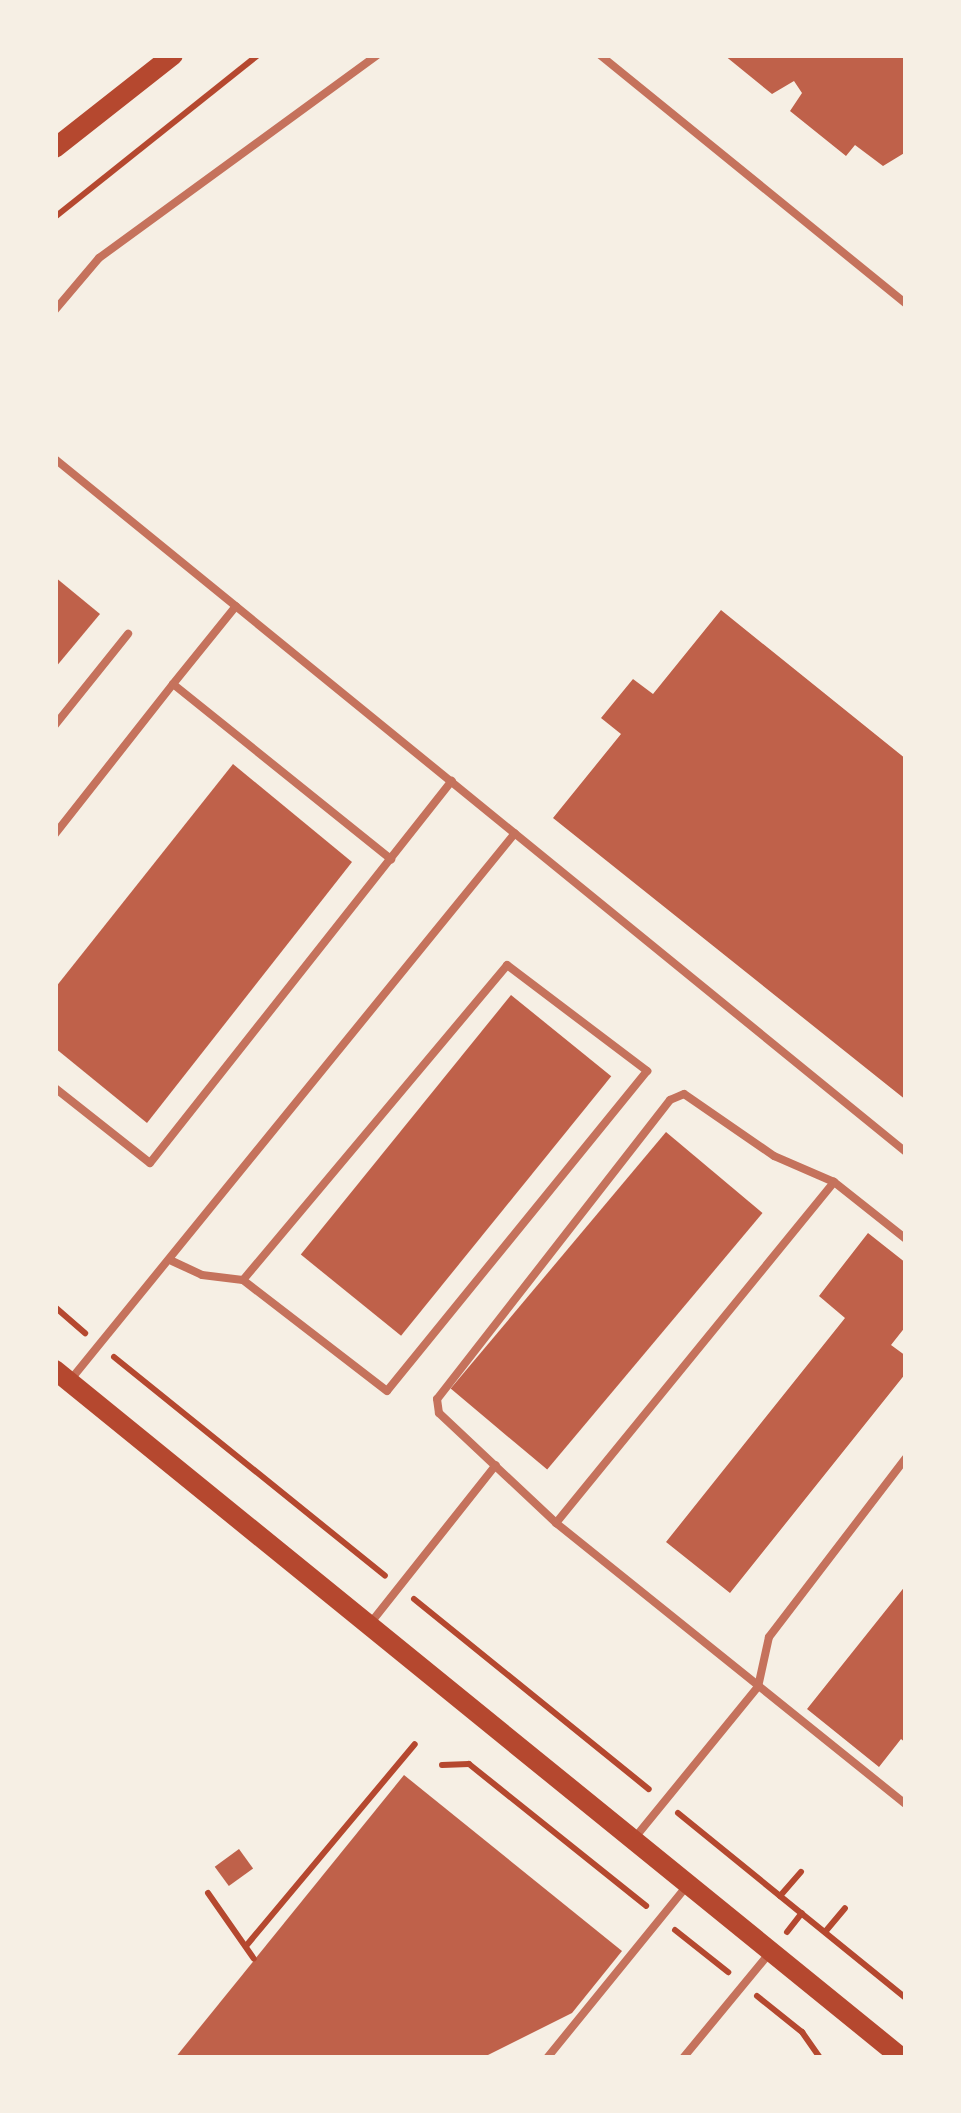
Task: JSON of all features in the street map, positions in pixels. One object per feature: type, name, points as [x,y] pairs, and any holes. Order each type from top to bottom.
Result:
[{"type":"main road","points":[[55,148],[173,55]]},
{"type":"main road","points":[[62,1376],[902,2058]]},
{"type":"lane","points":[[55,310],[99,258],[378,55]]},
{"type":"lane","points":[[600,55],[906,304]]},
{"type":"lane","points":[[55,459],[906,1152]]},
{"type":"lane","points":[[55,834],[236,606]]},
{"type":"lane","points":[[55,725],[128,634]]},
{"type":"lane","points":[[173,684],[391,859]]},
{"type":"lane","points":[[55,1088],[150,1163],[452,782]]},
{"type":"lane","points":[[62,1376],[101,1346],[172,1261],[515,833]]},
{"type":"lane","points":[[172,1261],[202,1275],[244,1280],[387,1391],[647,1071],[507,965],[244,1280]]},
{"type":"lane","points":[[906,1239],[834,1182],[774,1156],[684,1094],[670,1100],[436,1400],[438,1414],[556,1523],[906,1804]]},
{"type":"lane","points":[[556,1523],[834,1182]]},
{"type":"lane","points":[[633,1840],[758,1687],[769,1637],[906,1458]]},
{"type":"lane","points":[[369,1625],[496,1466]]},
{"type":"lane","points":[[546,2058],[688,1884]]},
{"type":"lane","points":[[682,2058],[771,1952]]},
{"type":"path","points":[[55,216],[258,55]]},
{"type":"path","points":[[55,1307],[906,1998]]},
{"type":"path","points":[[246,1946],[415,1744]]},
{"type":"path","points":[[442,1765],[469,1764],[802,2032],[820,2058]]},
{"type":"path","points":[[780,1896],[800,1872]]},
{"type":"path","points":[[208,1892],[254,1959]]},
{"type":"path","points":[[825,1932],[845,1908]]},
{"type":"building","points":[[724,55],[906,55],[906,152],[883,166],[855,145],[846,156],[790,111],[802,93],[794,81],[772,94]]},
{"type":"building","points":[[55,577],[100,614],[55,668]]},
{"type":"building","points":[[721,610],[906,759],[906,1100],[553,818],[621,734],[601,718],[633,679],[653,694]]},
{"type":"building","points":[[233,764],[352,862],[147,1123],[55,1048],[55,988]]},
{"type":"building","points":[[511,995],[611,1076],[401,1336],[301,1255]]},
{"type":"building","points":[[666,1132],[763,1213],[547,1470],[451,1389]]},
{"type":"building","points":[[868,1233],[906,1263],[906,1326],[891,1345],[906,1356],[906,1373],[730,1593],[666,1542],[845,1318],[819,1296]]},
{"type":"building","points":[[906,1585],[906,1743],[901,1739],[879,1767],[807,1709]]},
{"type":"building","points":[[404,1775],[622,1951],[572,2013],[482,2058],[175,2058]]},
{"type":"building","points":[[239,1849],[253,1868],[229,1886],[215,1867]]}]
